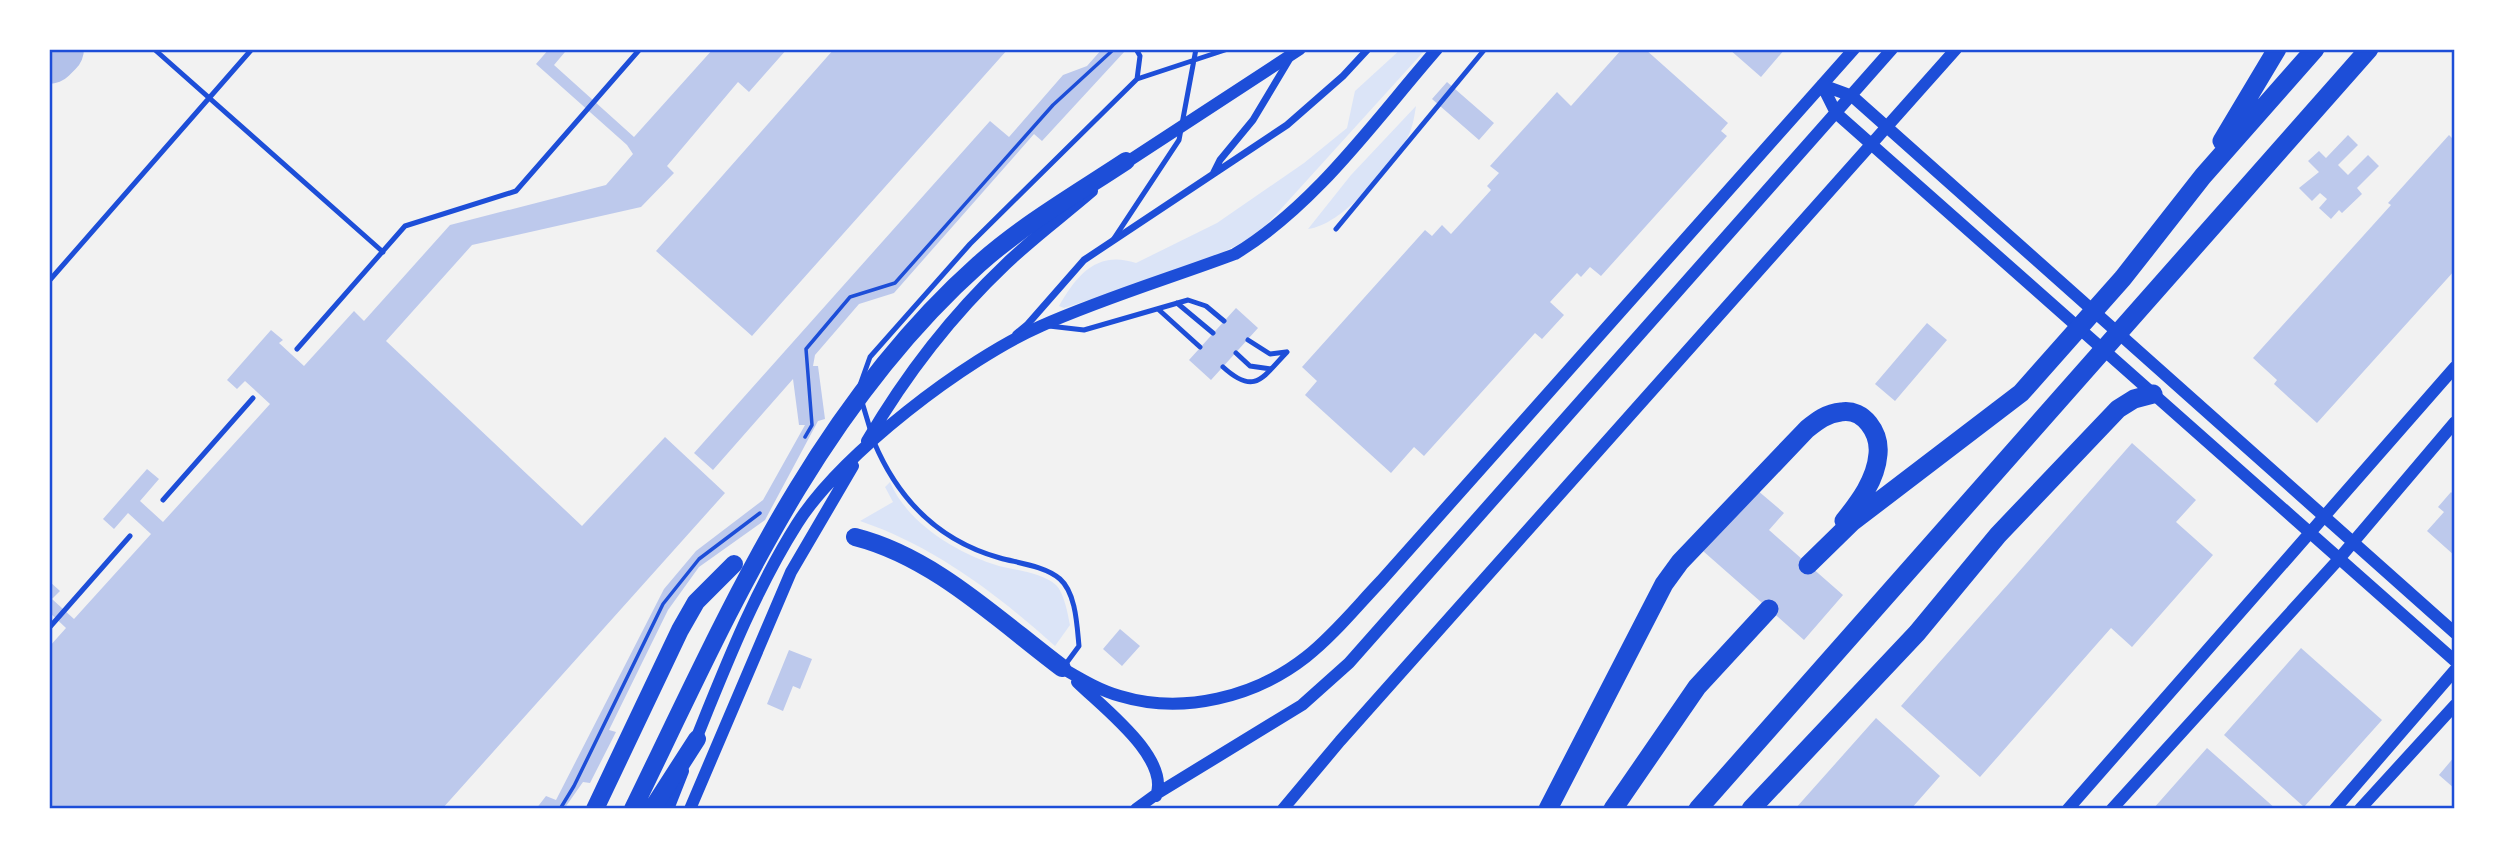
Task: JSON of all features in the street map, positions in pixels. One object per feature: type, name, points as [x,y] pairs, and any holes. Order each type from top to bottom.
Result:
[{"type":"highway","points":[[2203,176],[2277,49]]},
{"type":"highway","points":[[1826,544],[2021,393],[2123,278],[2203,176],[2315,49]]},
{"type":"highway","points":[[1698,809],[2369,49]]},
{"type":"highway","points":[[634,809],[790,496],[855,400],[893,351],[939,302],[1001,246],[1126,162]]},
{"type":"highway","points":[[1751,809],[1917,633],[1998,535],[2118,409],[2134,399],[2152,394]]},
{"type":"highway","points":[[1548,809],[1672,573],[1807,429],[1824,416],[1842,411],[1857,414],[1869,423],[1877,437],[1878,454],[1866,491],[1808,565]]},
{"type":"highway","points":[[855,537],[886,545],[925,566],[1062,668]]},
{"type":"highway","points":[[595,809],[680,630],[696,602],[734,564]]},
{"type":"highway","points":[[1613,809],[1697,687],[1769,609]]},
{"type":"highway","points":[[652,809],[696,738]]},
{"type":"street","points":[[668,809],[696,738],[764,585],[798,523],[829,483],[925,399],[1027,326],[1084,260],[1287,125],[1343,76],[1368,49]]},
{"type":"street","points":[[995,349],[1042,325],[1235,254],[1263,237],[1298,206],[1437,49]]},
{"type":"street","points":[[1062,668],[1120,696],[1182,704],[1245,691],[1275,677],[1307,656],[1381,581],[1854,49]]},
{"type":"street","points":[[1136,809],[1302,705],[1349,663],[1892,49]]},
{"type":"street","points":[[1283,809],[1520,538],[1956,49]]},
{"type":"street","points":[[1212,175],[1220,159],[1253,120],[1298,50]]},
{"type":"street","points":[[690,809],[719,735],[791,572],[923,354],[1006,264],[1126,162],[1298,50]]},
{"type":"street","points":[[1822,85],[1852,96],[2455,633]]},
{"type":"street","points":[[1822,85],[1836,113],[2455,661]]},
{"type":"street","points":[[2068,809],[2455,367]]},
{"type":"street","points":[[2112,809],[2338,560],[2455,422]]},
{"type":"street","points":[[1062,668],[1148,752],[1157,778],[1158,793],[1149,809]]},
{"type":"street","points":[[2335,809],[2455,670]]},
{"type":"street","points":[[2360,809],[2455,705]]},
{"type":"lane","points":[[154,49],[383,252]]},
{"type":"lane","points":[[49,281],[252,49]]},
{"type":"lane","points":[[296,349],[405,226],[516,191],[640,49]]},
{"type":"lane","points":[[1136,49],[1140,56],[1137,79]]},
{"type":"lane","points":[[1113,240],[1180,140],[1196,49]]},
{"type":"lane","points":[[1062,668],[1079,646],[1075,615],[1062,580],[1048,572],[957,542],[912,507],[881,458],[863,414],[860,388],[863,372],[870,357],[970,244],[1137,79],[1228,49]]},
{"type":"lane","points":[[1336,229],[1485,49]]},
{"type":"lane","points":[[1042,325],[1084,330],[1188,300],[1200,302],[1224,321]]},
{"type":"lane","points":[[1177,303],[1213,333]]},
{"type":"lane","points":[[1158,309],[1200,347]]},
{"type":"lane","points":[[1223,367],[1240,382],[1251,383],[1271,369],[1287,352],[1270,354],[1248,340]]},
{"type":"lane","points":[[1236,353],[1250,366],[1271,369]]},
{"type":"lane","points":[[163,500],[253,398]]},
{"type":"lane","points":[[49,628],[130,536]]},
{"type":"path","points":[[800,447],[812,425],[806,349],[849,297],[895,282],[1053,104],[1114,49]]},
{"type":"path","points":[[559,809],[574,786],[663,604],[699,559],[763,511]]},
{"type":"shaded area","points":[[1401,49],[1426,49],[1260,232],[1189,267],[1064,308],[1059,306],[1081,275],[1100,262],[1123,260],[1136,263],[1217,223],[1304,163],[1347,128],[1355,91]]},
{"type":"shaded area","points":[[1416,106],[1407,138],[1375,181],[1335,218],[1308,229],[1351,175]]},
{"type":"shaded area","points":[[890,482],[908,511],[951,545],[983,561],[1037,575],[1056,585],[1063,598],[1070,625],[1055,646],[964,573],[914,544],[860,521],[893,502],[885,487]]},
{"type":"building","points":[[549,49],[565,52],[554,65],[634,137],[713,49],[787,49],[749,92],[738,82],[667,166],[674,173],[641,207],[472,245],[386,341],[582,526],[665,437],[725,493],[442,809],[49,809],[49,647],[66,628],[49,612],[49,581],[60,591],[52,599],[74,619],[151,534],[128,513],[114,529],[103,519],[147,469],[159,479],[140,501],[163,522],[270,404],[245,381],[237,389],[227,380],[271,330],[283,340],[279,343],[304,366],[354,311],[364,321],[450,225],[606,185],[633,154],[627,145],[536,64]]},
{"type":"building","points":[[834,49],[1008,49],[752,336],[656,251]]},
{"type":"building","points":[[1102,49],[1125,51],[1042,141],[1034,134],[894,293],[859,304],[815,355],[813,366],[818,366],[825,419],[818,421],[765,520],[699,567],[668,610],[609,730],[616,732],[590,783],[583,782],[564,809],[536,809],[546,796],[556,800],[664,589],[696,551],[763,500],[805,425],[799,425],[793,379],[713,470],[694,453],[990,121],[1009,137],[1063,75],[1087,66]]},
{"type":"building","points":[[1622,49],[1645,49],[1728,123],[1721,131],[1727,136],[1601,276],[1590,267],[1581,277],[1577,273],[1550,302],[1564,315],[1542,339],[1535,333],[1424,456],[1414,447],[1391,473],[1305,395],[1317,381],[1302,367],[1425,230],[1432,236],[1442,225],[1451,234],[1491,190],[1487,186],[1499,173],[1490,166],[1557,92],[1571,106]]},
{"type":"building","points":[[1729,49],[1785,49],[1761,77]]},
{"type":"building","points":[[1447,82],[1494,123],[1479,140],[1432,99]]},
{"type":"building","points":[[2348,135],[2358,145],[2338,165],[2348,175],[2368,155],[2379,166],[2357,188],[2362,194],[2342,213],[2339,210],[2331,219],[2319,208],[2327,199],[2320,193],[2312,201],[2299,188],[2319,172],[2308,161],[2319,151],[2326,158]]},
{"type":"building","points":[[2449,135],[2455,141],[2455,270],[2317,423],[2274,384],[2277,380],[2253,358],[2391,205],[2388,203]]},
{"type":"building","points":[[1236,308],[1258,328],[1211,380],[1189,360]]},
{"type":"building","points":[[1927,323],[1947,340],[1895,401],[1875,384]]},
{"type":"building","points":[[2132,443],[2196,500],[2176,522],[2213,555],[2132,647],[2111,628],[1980,777],[1901,706]]},
{"type":"building","points":[[1757,490],[1784,513],[1769,530],[1843,595],[1804,640],[1703,551]]},
{"type":"building","points":[[2451,492],[2455,496],[2455,556],[2427,531],[2444,512],[2438,507]]},
{"type":"building","points":[[1120,629],[1140,646],[1122,666],[1103,649]]},
{"type":"building","points":[[2301,648],[2382,720],[2304,807],[2224,735]]},
{"type":"building","points":[[789,650],[812,659],[800,689],[793,686],[783,711],[767,704]]},
{"type":"building","points":[[1876,718],[1940,776],[1911,809],[1795,809]]},
{"type":"building","points":[[2207,748],[2276,809],[2153,809]]},
{"type":"building","points":[[2455,756],[2455,789],[2439,775]]},
{"type":"taxiway","points":[[49,56],[56,49]]}]
